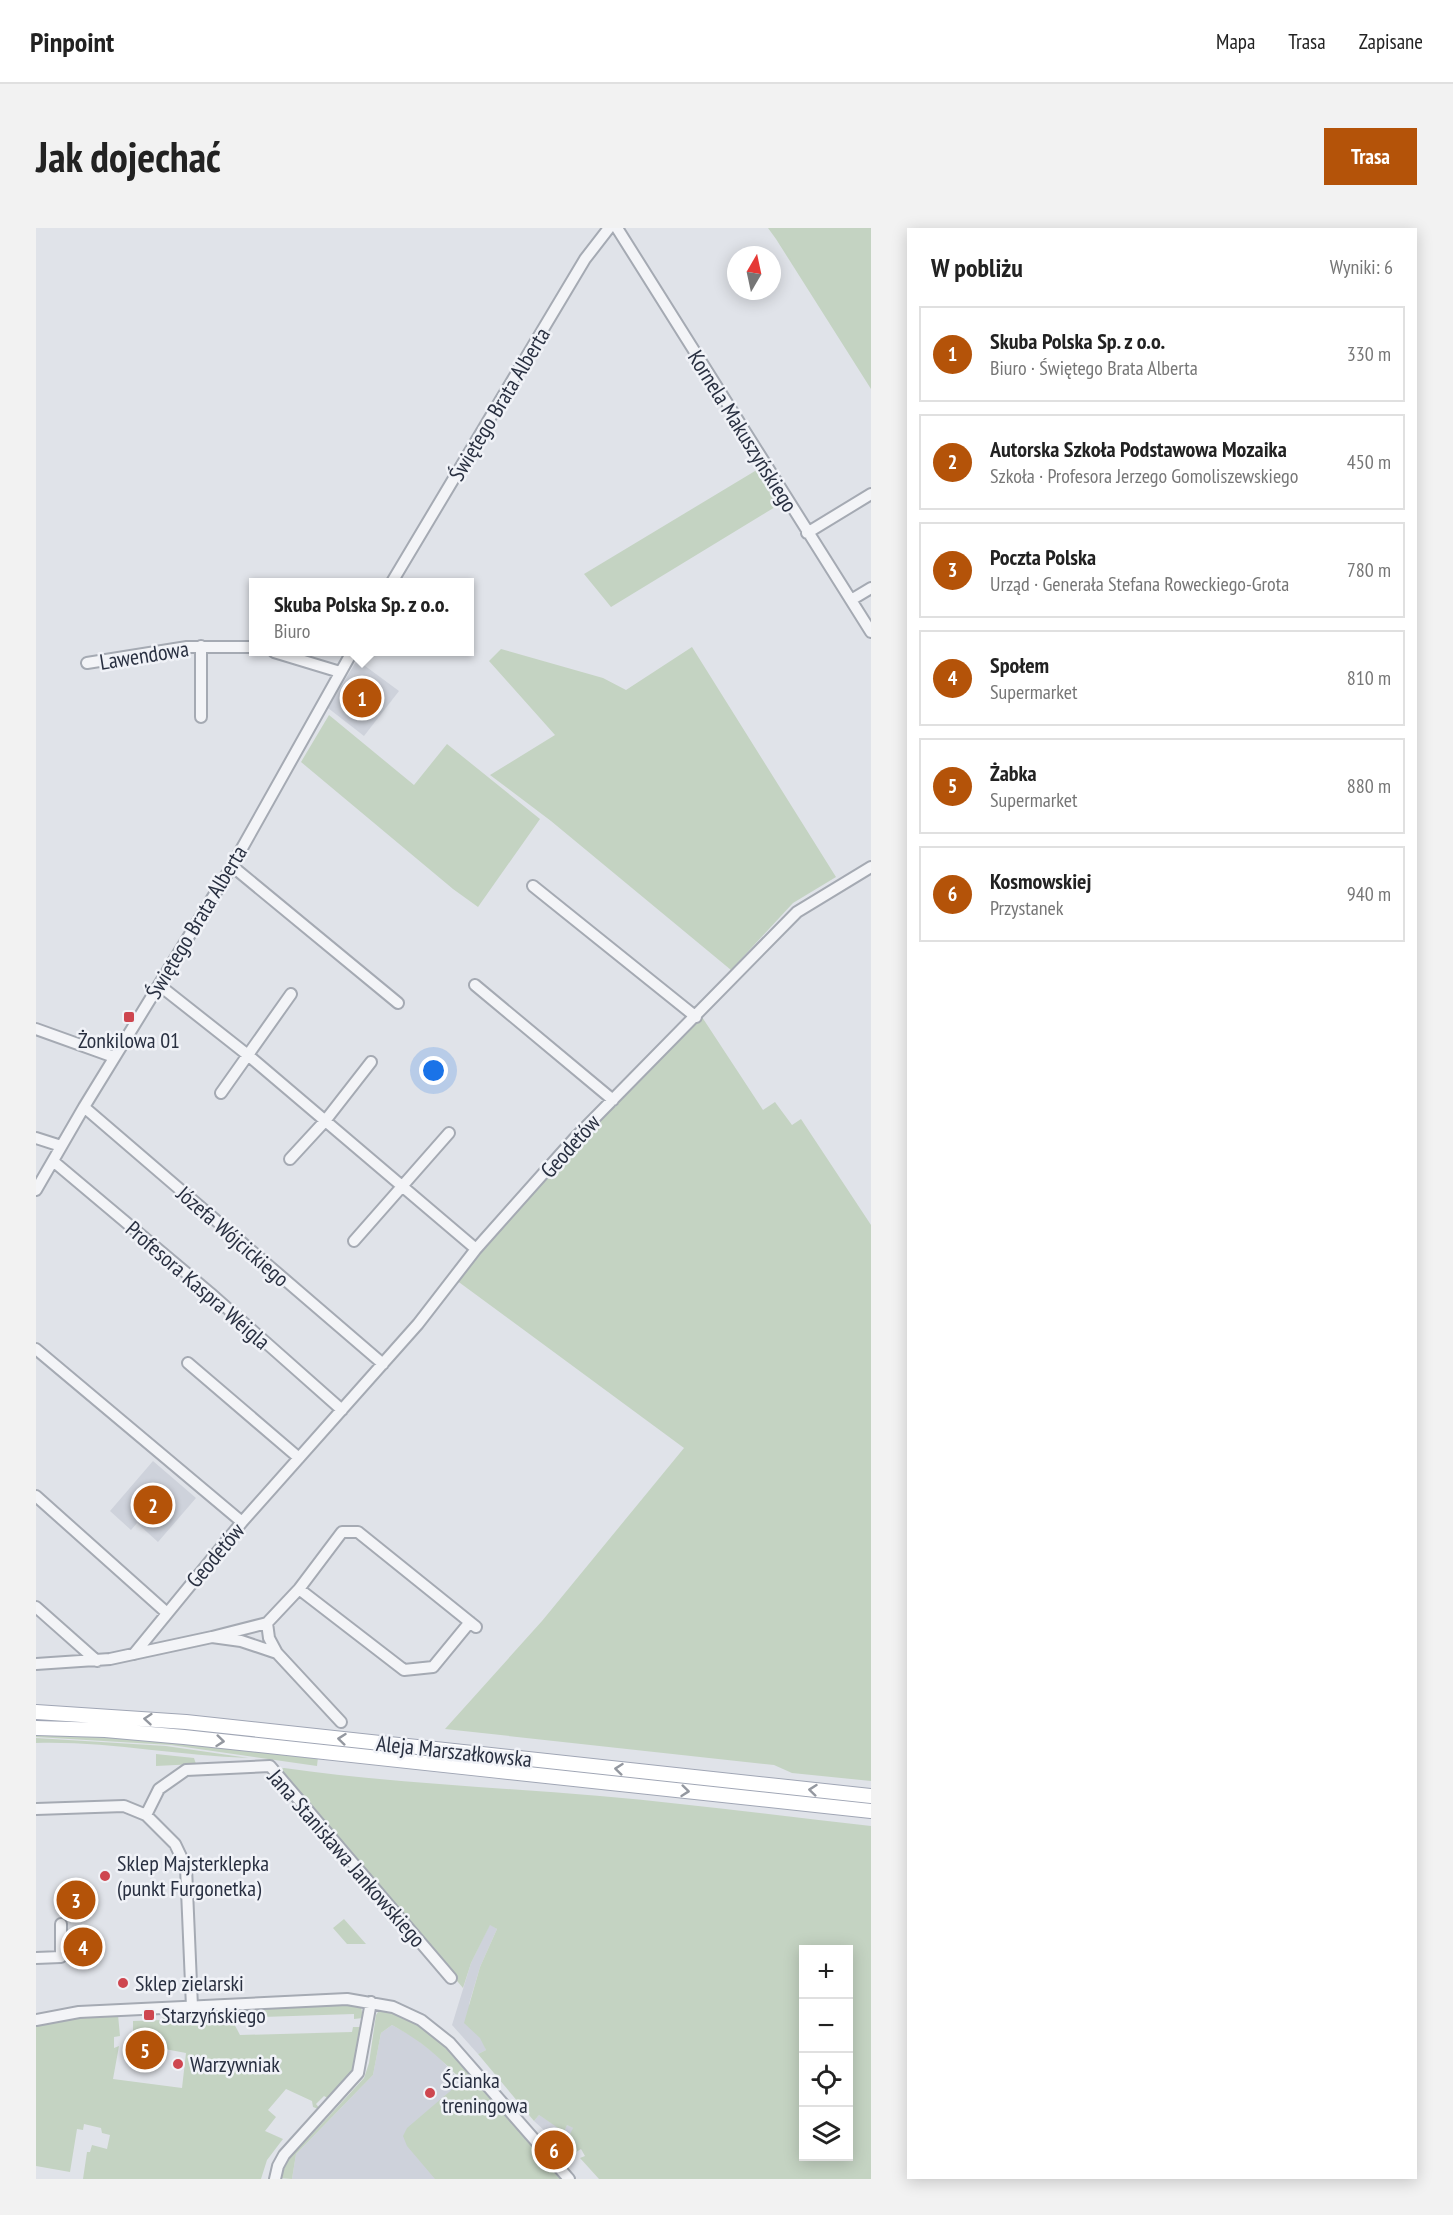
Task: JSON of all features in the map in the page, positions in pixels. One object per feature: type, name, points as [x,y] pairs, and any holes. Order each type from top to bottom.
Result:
[{"type":"main road","name":"Aleja Marszałkowska","points":[[36,1712],[186,1722],[871,1796]]},
{"type":"main road","name":"Aleja Marszałkowska","points":[[36,1728],[105,1730],[173,1736],[871,1811]]},
{"type":"street","name":"Świętego Brata Alberta","points":[[394,578],[585,259],[609,228]]},
{"type":"street","name":"Kornela Makuszyńskiego","points":[[617,228],[871,632]]},
{"type":"street","points":[[807,533],[871,494]]},
{"type":"street","points":[[851,600],[871,588]]},
{"type":"street","name":"Lawendowa","points":[[87,663],[201,646],[249,647]]},
{"type":"street","name":"Lawendowa","points":[[201,646],[201,717]]},
{"type":"street","points":[[290,656],[340,672]]},
{"type":"street","name":"Świętego Brata Alberta","points":[[36,1190],[114,1057],[232,866],[349,656]]},
{"type":"street","points":[[232,866],[398,1003]]},
{"type":"street","name":"Geodetów","points":[[134,1654],[242,1522],[383,1365],[476,1249],[614,1100],[797,912],[871,867]]},
{"type":"street","points":[[533,886],[696,1017]]},
{"type":"street","points":[[159,985],[249,1056],[476,1249]]},
{"type":"street","points":[[475,985],[614,1100]]},
{"type":"street","points":[[221,1093],[291,994]]},
{"type":"street","points":[[36,1029],[114,1057]]},
{"type":"street","points":[[290,1159],[325,1121],[371,1062]]},
{"type":"street","name":"Józefa Wójcickiego","points":[[84,1107],[383,1365]]},
{"type":"street","points":[[354,1241],[449,1132]]},
{"type":"street","points":[[36,1138],[61,1146]]},
{"type":"street","name":"Profesora Kaspra Weigla","points":[[53,1161],[210,1293],[342,1410]]},
{"type":"street","points":[[36,1349],[242,1522]]},
{"type":"street","points":[[188,1363],[299,1458]]},
{"type":"street","points":[[36,1496],[167,1613]]},
{"type":"street","points":[[36,1664],[97,1661],[267,1623],[299,1589],[342,1532],[358,1532],[473,1624],[433,1667],[404,1670],[299,1589]]},
{"type":"street","points":[[36,1606],[97,1661]]},
{"type":"street","points":[[267,1623],[269,1638],[277,1653],[341,1722]]},
{"type":"street","points":[[212,1637],[250,1643],[277,1653]]},
{"type":"street","name":"Jana Stanisława Jankowskiego","points":[[146,1815],[159,1789],[186,1770],[270,1766],[450,1978]]},
{"type":"street","points":[[36,1809],[124,1806],[146,1815],[175,1844],[186,1867],[192,2007]]},
{"type":"street","points":[[36,1958],[62,1957],[61,1924]]},
{"type":"street","points":[[36,2020],[80,2013],[347,2000],[371,2002],[406,2012],[442,2036],[570,2179]]},
{"type":"street","points":[[275,2179],[284,2155],[358,2073],[371,2002]]},
{"type":"shaded area","points":[[357,660],[399,691],[364,736],[328,708]]},
{"type":"shaded area","points":[[153,1461],[196,1498],[158,1542],[137,1523],[131,1530],[110,1511]]},
{"type":"shaded area","points":[[490,1924],[497,1929],[480,1967],[469,2004],[486,2050],[478,2054],[452,2025],[471,1963]]},
{"type":"shaded area","points":[[392,2025],[412,2036],[438,2056],[547,2179],[292,2179],[296,2154],[373,2075],[381,2033]]},
{"type":"shaded area","points":[[539,2115],[564,2131],[567,2125],[574,2128],[566,2142],[560,2139],[557,2142],[534,2121]]},
{"type":"green space","points":[[768,228],[871,228],[871,389],[781,246]]},
{"type":"green space","points":[[760,468],[780,504],[611,607],[584,574]]},
{"type":"green space","points":[[692,647],[836,877],[793,903],[731,970],[551,821],[490,775],[555,735],[489,661],[501,649],[603,678],[626,690]]},
{"type":"green space","points":[[329,715],[414,785],[447,744],[540,819],[478,907],[453,889],[301,762]]},
{"type":"green space","points":[[702,1017],[763,1110],[775,1102],[792,1125],[801,1119],[871,1225],[871,1781],[792,1773],[774,1765],[445,1729],[542,1621],[684,1448],[456,1280],[575,1144]]},
{"type":"green space","points":[[36,1733],[84,1733],[318,1757],[317,1766],[171,1745],[36,1737]]},
{"type":"green space","points":[[36,1738],[166,1746],[249,1758],[90,1744],[36,1743]]},
{"type":"green space","points":[[324,1741],[871,1800],[871,1807],[324,1748]]},
{"type":"green space","points":[[156,1754],[194,1758],[196,1764],[156,1766]]},
{"type":"green space","points":[[279,1769],[634,1799],[871,1826],[871,2179],[599,2179],[580,2158],[585,2156],[581,2149],[570,2156],[557,2142],[560,2139],[566,2142],[573,2128],[567,2125],[564,2132],[539,2115],[534,2121],[478,2054],[486,2050],[480,2038],[464,2023],[480,1967],[497,1929],[490,1925],[471,1963],[463,1988]]},
{"type":"green space","points":[[344,1919],[366,1944],[347,1944],[333,1928]]},
{"type":"green space","points":[[332,2004],[361,2006],[363,2018],[354,2019],[354,2014],[231,2018],[240,2035],[352,2032],[353,2027],[361,2027],[352,2071],[331,2100],[324,2096],[316,2104],[321,2110],[313,2107],[312,2101],[286,2089],[268,2110],[276,2117],[265,2131],[283,2139],[267,2160],[261,2179],[83,2179],[87,2152],[90,2152],[92,2145],[107,2149],[110,2135],[102,2133],[101,2128],[84,2124],[83,2130],[77,2129],[70,2172],[36,2166],[36,2025],[77,2018],[118,2015],[120,2036],[114,2037],[114,2048],[119,2046],[113,2079],[182,2088],[186,2053],[133,2043],[133,2021],[163,2020],[162,2013]]},
{"type":"green space","points":[[380,2009],[419,2024],[447,2046],[564,2179],[435,2179],[407,2146],[403,2136],[407,2128],[462,2081],[430,2050],[392,2025],[381,2033],[373,2075],[296,2154],[292,2179],[278,2178],[286,2159],[291,2157],[364,2078],[369,2063],[376,2015]]},
{"type":"place","name":"Skuba Polska Sp. z o.o.","points":[[362,698]]},
{"type":"place","name":"Żonkilowa 01","points":[[129,1017]]},
{"type":"place","name":"Autorska Szkoła Podstawowa Mozaika","points":[[153,1505]]},
{"type":"place","name":"Sklep Majsterklepka (punkt Furgonetka)","points":[[105,1876]]},
{"type":"place","name":"Poczta Polska","points":[[76,1900]]},
{"type":"place","name":"Społem","points":[[83,1947]]},
{"type":"place","name":"Sklep zielarski","points":[[123,1983]]},
{"type":"place","name":"Starzyńskiego","points":[[149,2015]]},
{"type":"place","name":"Żabka","points":[[145,2050]]},
{"type":"place","name":"Warzywniak","points":[[178,2064]]},
{"type":"place","name":"Ścianka treningowa","points":[[430,2093]]},
{"type":"place","name":"Kosmowskiej","points":[[554,2150]]}]
